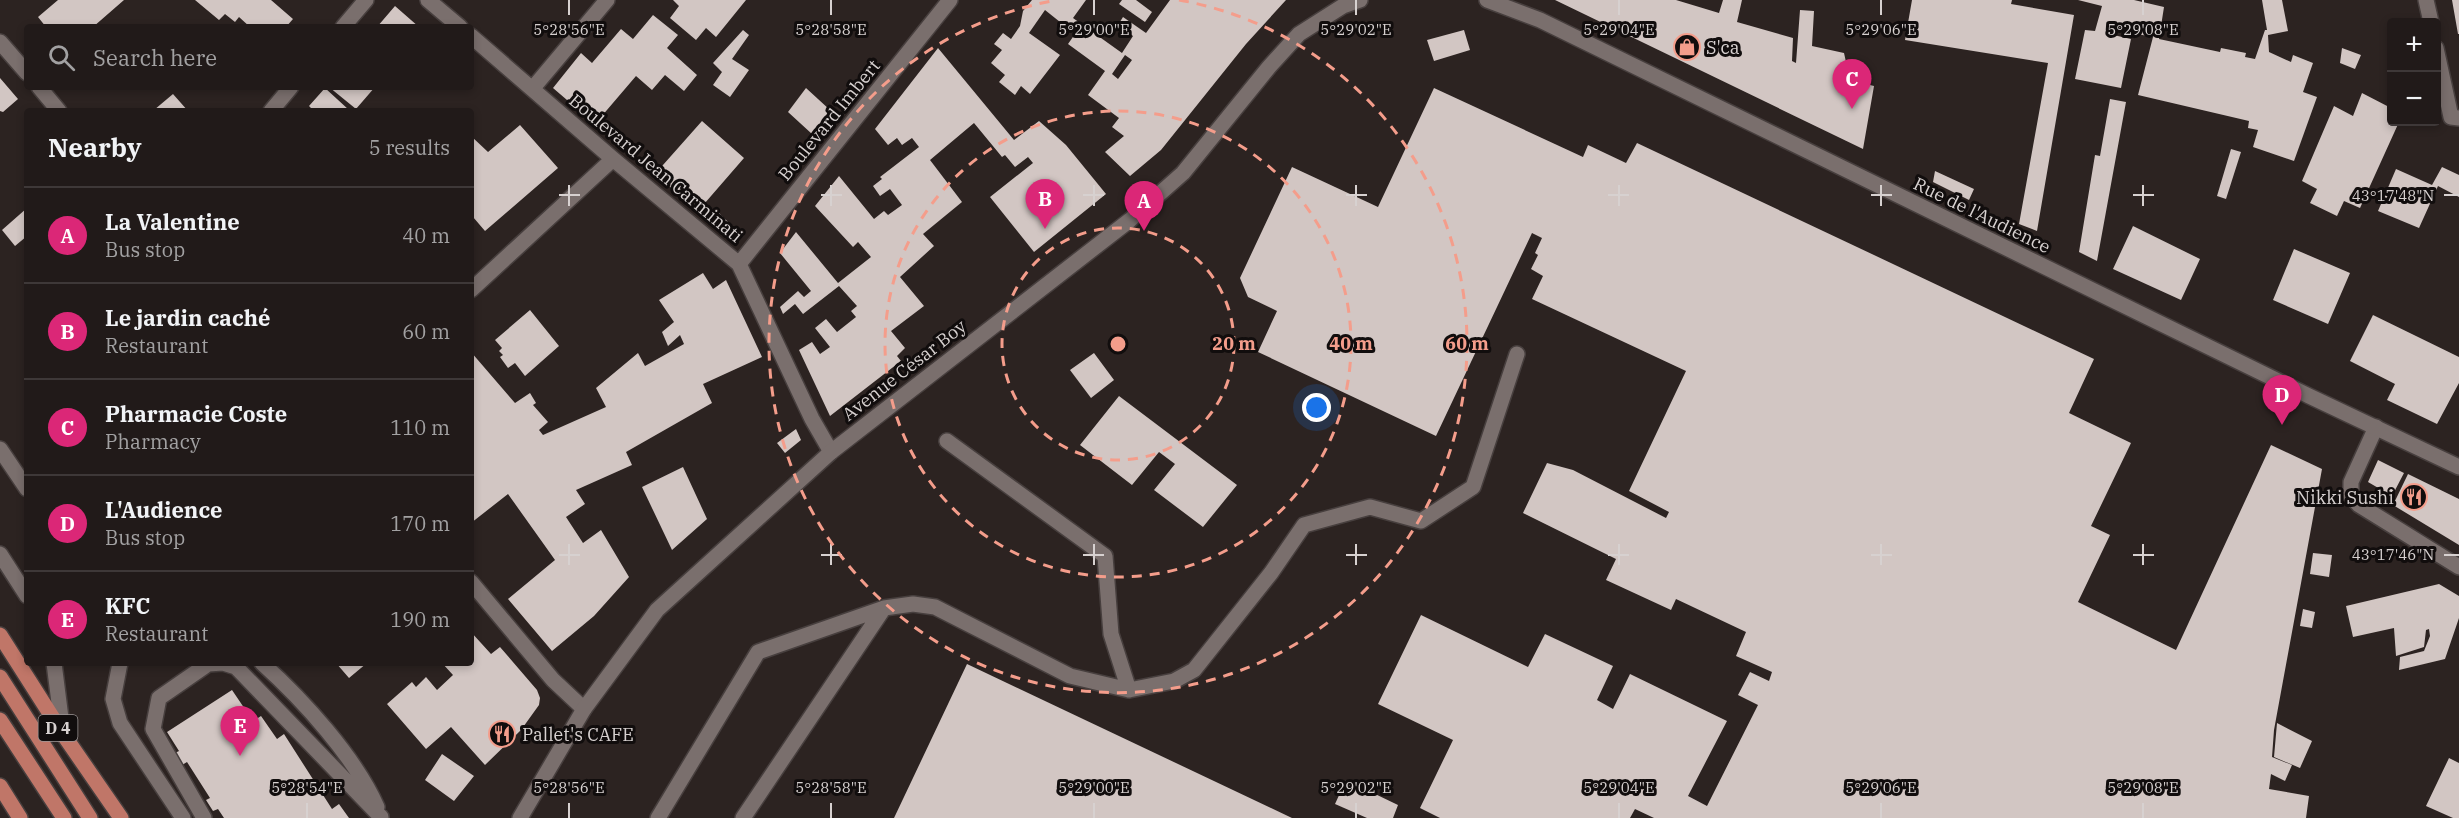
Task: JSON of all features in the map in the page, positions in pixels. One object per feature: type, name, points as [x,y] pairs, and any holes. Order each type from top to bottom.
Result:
[{"type":"main road","name":"D 4","points":[[0,635],[63,734],[121,818]]},
{"type":"main road","name":"D 4","points":[[0,677],[90,818]]},
{"type":"main road","name":"D 4","points":[[0,720],[64,818]]},
{"type":"main road","points":[[0,786],[20,818]]},
{"type":"street","points":[[346,24],[366,0]]},
{"type":"street","points":[[428,0],[456,24]]},
{"type":"street","points":[[534,88],[607,0]]},
{"type":"street","name":"Boulevard Imbert","points":[[740,264],[950,0]]},
{"type":"street","name":"Avenue César Boy","points":[[520,818],[584,709],[657,610],[831,452],[1130,220],[1184,173],[1269,67],[1299,34],[1343,6],[1360,0]]},
{"type":"street","name":"Rue de l'Audience","points":[[1487,0],[1540,20],[2287,386],[2459,467]]},
{"type":"street","points":[[2426,0],[2430,18]]},
{"type":"street","name":"Boulevard Jean Carminati","points":[[474,38],[534,88],[613,159],[740,264],[812,419],[831,452]]},
{"type":"street","points":[[0,42],[24,70]]},
{"type":"street","points":[[2441,71],[2451,117],[2459,118]]},
{"type":"street","points":[[42,90],[56,108]]},
{"type":"street","points":[[274,108],[288,90]]},
{"type":"street","points":[[474,287],[613,159]]},
{"type":"street","points":[[658,818],[758,652],[884,608],[913,604],[935,607],[1070,676],[1129,690],[1174,681],[1194,670],[1271,573],[1304,525],[1371,507],[1422,521],[1473,487],[1517,354]]},
{"type":"street","points":[[2376,427],[2351,482],[2351,496],[2359,506],[2459,567]]},
{"type":"street","points":[[947,441],[1105,556],[1111,633],[1129,690]]},
{"type":"street","points":[[0,449],[24,485]]},
{"type":"street","points":[[0,554],[24,591]]},
{"type":"street","points":[[474,586],[553,680],[584,709]]},
{"type":"street","points":[[743,818],[884,608]]},
{"type":"street","points":[[54,666],[63,734]]},
{"type":"street","points":[[119,666],[113,699],[120,723],[183,818]]},
{"type":"street","points":[[204,818],[153,729],[159,698],[205,666]]},
{"type":"street","points":[[233,666],[381,818]]},
{"type":"street","points":[[265,666],[283,682],[352,762],[369,788],[381,818]]},
{"type":"building","points":[[58,0],[124,0],[96,24],[44,24],[38,17]]},
{"type":"building","points":[[195,0],[271,0],[293,19],[289,24],[247,24],[239,17],[235,22],[225,14],[219,20]]},
{"type":"building","points":[[673,0],[746,0],[716,37],[706,28],[696,40],[670,18],[679,6]]},
{"type":"building","points":[[1032,0],[1086,0],[1073,18],[1122,53],[1133,36],[1118,25],[1123,17],[1146,33],[1170,0],[1286,0],[1246,44],[1161,150],[1130,176],[1105,152],[1124,136],[1112,127],[1119,118],[1088,95],[1105,71],[1068,44],[1075,34],[1045,10],[1029,33],[1060,55],[1030,94],[1021,86],[1015,95],[999,82],[1005,75],[991,63],[1002,50],[994,44],[1003,33],[1011,39],[1020,26],[1023,11]],"holes":[[[1125,55],[1132,60],[1118,79],[1112,74]]]},
{"type":"building","points":[[1122,0],[1136,0],[1152,12],[1145,22],[1119,4]]},
{"type":"building","points":[[1555,0],[1676,0],[1719,13],[1723,0],[1742,0],[1737,22],[1793,38],[1792,61],[1796,63],[1800,10],[1814,11],[1812,46],[1844,53],[1850,80],[1874,86],[1863,149]]},
{"type":"building","points":[[1912,0],[2012,0],[2011,4],[2074,15],[2037,231],[2019,224],[2048,63],[1905,40]]},
{"type":"building","points":[[2078,0],[2134,0],[2164,7],[2159,39],[2220,52],[2221,48],[2246,53],[2245,57],[2255,59],[2265,30],[2267,30],[2262,0],[2282,0],[2288,31],[2268,35],[2269,52],[2291,62],[2293,55],[2313,63],[2303,92],[2317,97],[2294,161],[2253,147],[2258,130],[2248,128],[2249,121],[2138,95],[2153,37],[2111,29],[2109,34],[2131,39],[2121,88],[2075,79],[2085,30],[2095,31],[2102,6]]},
{"type":"building","points":[[2452,0],[2459,0],[2459,34],[2458,34]]},
{"type":"building","points":[[395,6],[416,24],[380,24]]},
{"type":"building","points":[[653,15],[678,35],[667,48],[697,75],[684,91],[665,75],[652,90],[636,76],[595,124],[553,88],[581,53],[592,63],[621,29],[633,39]]},
{"type":"building","points":[[743,30],[749,35],[732,59],[749,70],[730,97],[713,85],[722,72],[713,63]]},
{"type":"building","points":[[1464,30],[1470,50],[1434,61],[1427,40]]},
{"type":"building","points":[[938,48],[1014,140],[1039,121],[1066,145],[1106,194],[1034,252],[990,197],[1033,163],[1028,157],[1015,167],[1005,155],[1002,157],[974,123],[930,160],[962,202],[923,234],[934,246],[900,277],[924,306],[891,331],[905,348],[897,356],[901,361],[830,416],[799,350],[812,342],[820,354],[830,347],[815,328],[826,319],[837,332],[856,317],[851,311],[857,306],[839,286],[803,314],[795,304],[783,314],[780,307],[798,291],[804,297],[811,291],[780,253],[796,232],[838,283],[871,257],[858,242],[853,247],[815,206],[839,176],[874,219],[884,211],[888,215],[902,205],[890,189],[880,196],[873,186],[882,179],[880,177],[919,147],[912,138],[902,145],[897,138],[888,145],[875,129]]},
{"type":"building","points":[[2342,48],[2361,55],[2355,69],[2340,63]]},
{"type":"building","points":[[0,78],[18,99],[3,112],[0,111]]},
{"type":"building","points":[[806,88],[830,110],[812,134],[788,112]]},
{"type":"building","points":[[1434,88],[1583,157],[1588,145],[1626,163],[1637,143],[2094,359],[2069,413],[2131,443],[2091,526],[2110,535],[2078,602],[2176,650],[2271,445],[2322,469],[2274,730],[2272,757],[2292,765],[2285,781],[2271,774],[2269,789],[2309,796],[2306,818],[1654,818],[1635,809],[1630,818],[1440,818],[1420,808],[1453,740],[1378,704],[1421,615],[1528,667],[1545,634],[1613,666],[1597,700],[1613,709],[1630,674],[1727,721],[1688,796],[1707,806],[1758,705],[1738,695],[1750,672],[1769,681],[1772,672],[1736,656],[1746,632],[1676,599],[1671,610],[1606,580],[1616,559],[1523,513],[1547,463],[1573,470],[1666,518],[1669,512],[1629,491],[1686,371],[1532,299],[1543,276],[1531,269],[1538,255],[1535,253],[1542,238],[1532,233],[1436,436],[1258,352],[1277,311],[1248,297],[1240,278],[1292,167],[1378,207]]},
{"type":"building","points":[[323,90],[327,90],[347,108],[311,108],[309,106]]},
{"type":"building","points":[[333,90],[372,90],[355,108]]},
{"type":"building","points":[[2362,93],[2387,106],[2387,126],[2397,126],[2360,208],[2344,201],[2337,216],[2310,203],[2317,189],[2302,181],[2334,106],[2353,116]]},
{"type":"building","points":[[173,94],[185,108],[156,108]]},
{"type":"building","points":[[2110,99],[2126,102],[2097,261],[2079,252],[2095,155],[2100,156]]},
{"type":"building","points":[[702,121],[744,158],[698,211],[655,174]]},
{"type":"building","points":[[520,125],[558,168],[485,231],[474,218],[474,139],[488,152]]},
{"type":"building","points":[[2231,149],[2241,152],[2226,199],[2217,196]]},
{"type":"building","points":[[2442,167],[2459,175],[2459,197],[2438,186],[2419,228],[2378,211],[2396,169],[2432,185]]},
{"type":"building","points":[[1935,171],[1974,189],[1969,200],[1933,182]]},
{"type":"building","points":[[24,211],[24,238],[15,246],[2,230]]},
{"type":"building","points":[[719,213],[735,229],[726,229],[710,221]]},
{"type":"building","points":[[2133,226],[2200,259],[2181,300],[2113,269]]},
{"type":"building","points":[[2294,249],[2350,273],[2328,324],[2273,300]]},
{"type":"building","points":[[703,273],[713,289],[726,280],[762,357],[703,384],[712,403],[626,452],[632,465],[576,490],[585,504],[566,517],[583,543],[601,530],[629,577],[594,616],[552,651],[508,599],[555,560],[508,494],[474,521],[474,355],[515,403],[530,393],[536,403],[533,405],[548,422],[539,430],[543,435],[606,407],[596,388],[638,353],[645,366],[684,344],[680,335],[668,346],[662,332],[674,322],[659,300]]},
{"type":"building","points":[[530,310],[559,346],[525,376],[515,363],[508,368],[500,357],[503,355],[499,351],[502,348],[495,340]]},
{"type":"building","points":[[2373,315],[2459,357],[2459,383],[2437,424],[2387,400],[2395,384],[2350,361]]},
{"type":"building","points":[[1094,353],[1114,380],[1091,398],[1070,370]]},
{"type":"building","points":[[1119,396],[1237,485],[1203,527],[1154,490],[1175,464],[1159,452],[1132,485],[1080,445]]},
{"type":"building","points":[[796,429],[801,440],[785,453],[777,443]]},
{"type":"building","points":[[2378,460],[2404,473],[2392,496],[2368,482]]},
{"type":"building","points":[[683,467],[707,519],[672,550],[642,487]]},
{"type":"building","points":[[2408,474],[2459,499],[2459,545],[2393,505]]},
{"type":"building","points":[[2313,553],[2332,555],[2329,577],[2310,574]]},
{"type":"building","points":[[2439,584],[2459,596],[2459,618],[2445,659],[2399,670],[2400,657],[2424,651],[2430,636],[2429,629],[2426,630],[2424,647],[2396,656],[2394,628],[2353,637],[2346,606]]},
{"type":"building","points":[[2303,609],[2315,612],[2312,628],[2300,626]]},
{"type":"building","points":[[474,635],[491,654],[500,647],[537,690],[540,698],[539,705],[521,730],[485,765],[451,727],[426,749],[387,704],[412,682],[416,687],[426,677],[437,690],[453,675],[445,666],[474,666]]},
{"type":"building","points":[[967,664],[1292,818],[894,818]]},
{"type":"building","points":[[339,666],[363,666],[349,678]]},
{"type":"building","points":[[232,690],[253,721],[261,716],[277,739],[284,734],[332,809],[339,804],[349,818],[224,818],[218,809],[213,811],[206,800],[210,798],[187,762],[182,765],[175,753],[179,751],[167,732]]},
{"type":"building","points":[[2277,723],[2312,741],[2300,768],[2274,757]]},
{"type":"building","points":[[442,754],[474,776],[454,801],[425,780]]},
{"type":"building","points":[[2449,758],[2459,763],[2459,818],[2453,818],[2426,806]]},
{"type":"building","points":[[1346,780],[1398,805],[1393,818],[1367,818],[1335,804]]},
{"type":"place","name":"S'ca","points":[[1687,47]]},
{"type":"place","name":"Pharmacie Coste","points":[[1852,109]]},
{"type":"place","name":"Le jardin caché","points":[[1045,229]]},
{"type":"place","name":"La Valentine","points":[[1144,231]]},
{"type":"place","name":"L'Audience","points":[[2282,425]]},
{"type":"place","name":"Nikki Sushi","points":[[2414,497]]},
{"type":"place","name":"Pallet's CAFE","points":[[502,734]]},
{"type":"place","name":"KFC","points":[[240,756]]}]
